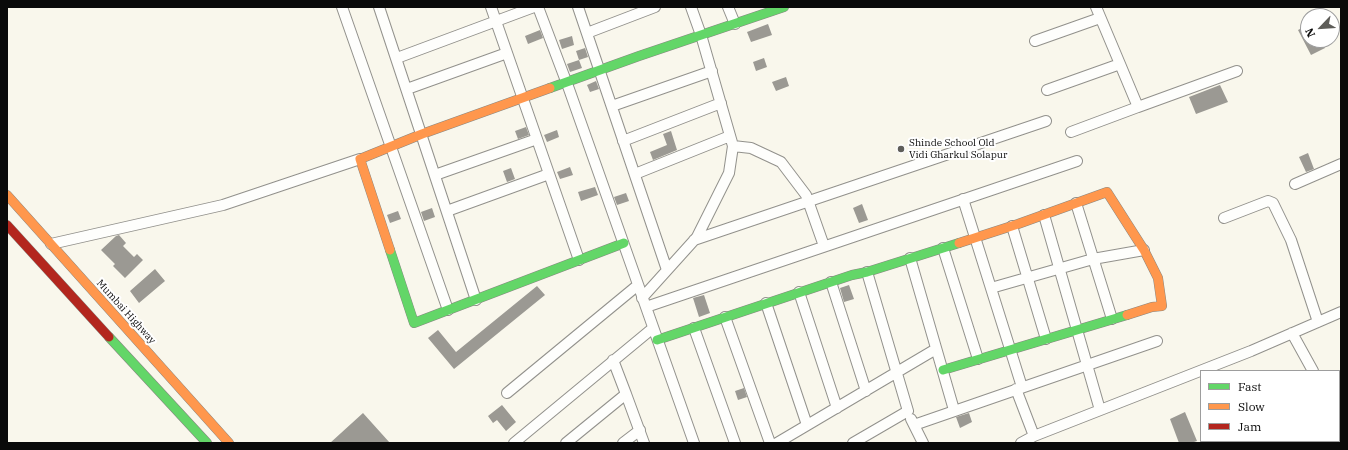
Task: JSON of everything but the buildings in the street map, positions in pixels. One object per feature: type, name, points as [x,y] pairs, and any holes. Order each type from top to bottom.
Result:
[{"type":"main road","points":[[624,243],[414,323],[360,159],[422,134],[777,8]]},
{"type":"main road","points":[[657,340],[799,292],[1012,226],[1107,192],[1144,250],[1158,278],[1162,306],[1152,307],[943,370]]},
{"type":"main road","name":"Mumbai Highway","points":[[7,195],[229,443]]},
{"type":"main road","points":[[7,225],[207,443]]},
{"type":"street","points":[[342,7],[448,310]]},
{"type":"street","points":[[379,7],[436,175],[476,300]]},
{"type":"street","points":[[491,7],[579,260]]},
{"type":"street","points":[[397,58],[534,7]]},
{"type":"street","points":[[538,7],[567,82],[694,443]]},
{"type":"street","points":[[578,7],[668,270]]},
{"type":"street","points":[[587,33],[655,7]]},
{"type":"street","points":[[644,302],[668,270],[694,240],[729,173],[732,141],[692,7]]},
{"type":"street","points":[[728,7],[735,24]]},
{"type":"street","points":[[1096,7],[1138,108]]},
{"type":"street","points":[[1035,41],[1100,18]]},
{"type":"street","points":[[407,89],[507,53]]},
{"type":"street","points":[[1047,90],[1120,64]]},
{"type":"street","points":[[612,106],[712,71]]},
{"type":"street","points":[[1071,132],[1237,71]]},
{"type":"street","points":[[624,140],[721,104]]},
{"type":"street","points":[[694,240],[1046,121]]},
{"type":"street","points":[[436,175],[537,139]]},
{"type":"street","points":[[635,174],[732,141],[751,148],[782,162],[806,195],[824,246]]},
{"type":"street","points":[[51,244],[223,204],[360,159]]},
{"type":"street","points":[[644,302],[824,246],[1077,161]]},
{"type":"street","points":[[1295,184],[1341,164]]},
{"type":"street","points":[[447,211],[549,174]]},
{"type":"street","points":[[963,199],[1010,350],[1019,388],[1034,436]]},
{"type":"street","points":[[1224,218],[1268,201],[1273,203],[1291,240],[1318,322]]},
{"type":"street","points":[[1076,203],[1112,319]]},
{"type":"street","points":[[1044,215],[1100,410]]},
{"type":"street","points":[[1012,226],[1046,339]]},
{"type":"street","points":[[943,248],[978,360]]},
{"type":"street","points":[[991,288],[1093,259],[1144,250]]},
{"type":"street","points":[[910,258],[954,410]]},
{"type":"street","points":[[867,272],[908,411],[923,443]]},
{"type":"street","points":[[831,282],[866,391]]},
{"type":"street","points":[[507,393],[638,285]]},
{"type":"street","points":[[799,292],[837,408]]},
{"type":"street","points":[[766,303],[807,425]]},
{"type":"street","points":[[1202,370],[1251,351],[1341,312]]},
{"type":"street","points":[[725,317],[770,443]]},
{"type":"street","points":[[514,443],[653,328]]},
{"type":"street","points":[[694,328],[735,443]]},
{"type":"street","points":[[1292,333],[1312,370]]},
{"type":"street","points":[[914,425],[1157,341]]},
{"type":"street","points":[[777,443],[936,349]]},
{"type":"street","points":[[613,360],[644,443]]},
{"type":"street","points":[[1021,443],[1034,436],[1200,371]]},
{"type":"street","points":[[566,443],[626,394]]},
{"type":"street","points":[[853,443],[908,411]]},
{"type":"street","points":[[623,443],[640,430]]},
{"type":"traffic: fast","points":[[550,88],[784,7]]},
{"type":"traffic: fast","points":[[390,250],[414,323],[624,243]]},
{"type":"traffic: fast","points":[[657,340],[852,275],[867,272],[959,243]]},
{"type":"traffic: fast","points":[[943,370],[1127,315]]},
{"type":"traffic: fast","points":[[109,337],[207,443]]},
{"type":"traffic: slow","points":[[390,250],[360,159],[422,134],[550,88]]},
{"type":"traffic: slow","points":[[959,243],[1018,224],[1107,192],[1144,250],[1158,278],[1162,306],[1152,307],[1127,315]]},
{"type":"traffic: slow","points":[[7,195],[229,443]]},
{"type":"traffic: jam","points":[[7,225],[109,337]]},
{"type":"place","name":"Shinde School Old Vidi Gharkul Solapur","points":[[901,149]]}]
